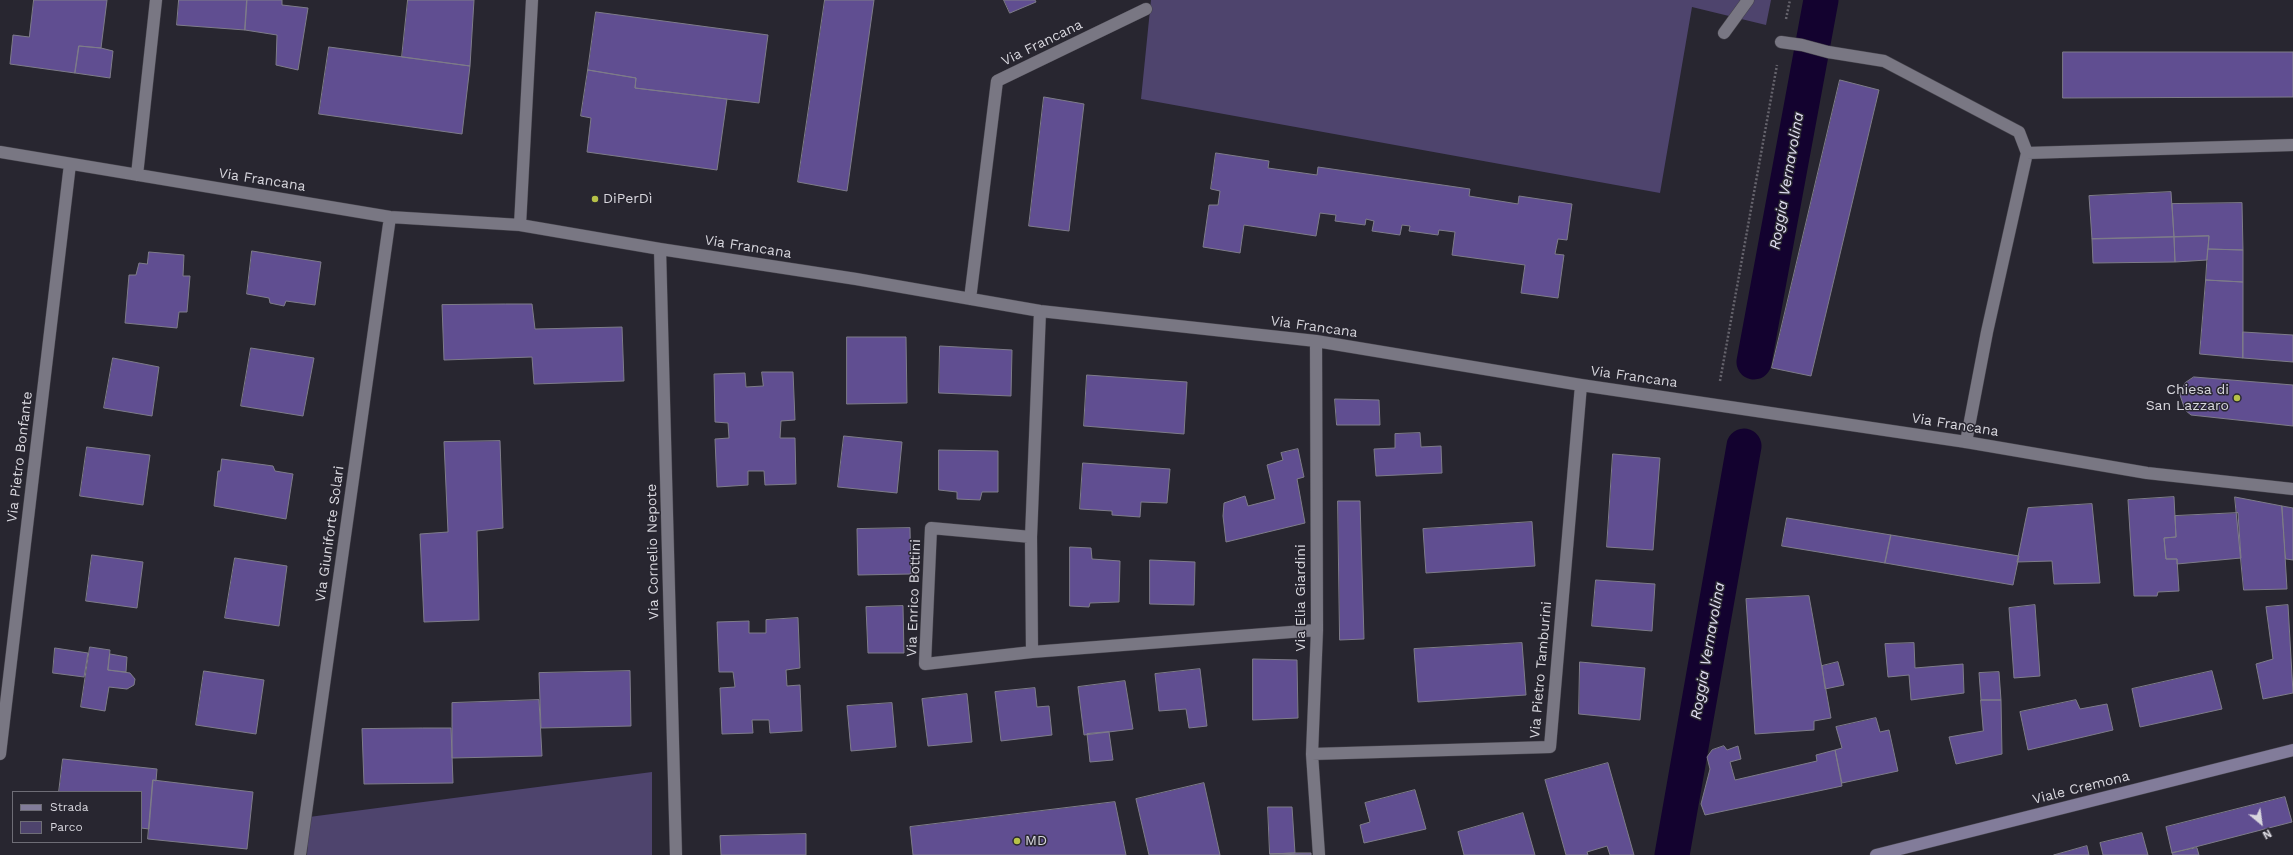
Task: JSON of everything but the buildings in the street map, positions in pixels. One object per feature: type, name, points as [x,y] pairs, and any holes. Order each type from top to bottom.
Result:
[{"type":"main road","name":"Viale Cremona","points":[[1876,855],[2293,750]]},
{"type":"street","points":[[137,175],[156,0]]},
{"type":"street","points":[[520,225],[532,0]]},
{"type":"street","points":[[1724,34],[1748,0]]},
{"type":"street","name":"Via Francana","points":[[970,299],[997,81],[1146,9]]},
{"type":"street","points":[[1781,42],[1802,45],[1828,52],[1884,61],[2019,132],[2027,153],[1986,332],[1966,442]]},
{"type":"street","points":[[2027,153],[2293,145]]},
{"type":"street","name":"Via Francana","points":[[0,152],[390,217],[520,225],[660,249],[856,279],[1040,311],[1316,341],[1581,385],[1966,442],[2148,472],[2293,489]]},
{"type":"street","name":"Via Pietro Bonfante","points":[[0,754],[70,164]]},
{"type":"street","name":"Via Giuniforte Solari","points":[[300,855],[390,217]]},
{"type":"street","name":"Via Cornelio Nepote","points":[[660,249],[676,855]]},
{"type":"street","points":[[1032,652],[1031,537],[1040,311]]},
{"type":"street","name":"Via Elia Giardini","points":[[1316,341],[1317,630],[1312,754],[1319,855]]},
{"type":"street","name":"Via Pietro Tamburini","points":[[1312,754],[1550,747],[1581,385]]},
{"type":"street","name":"Via Enrico Bottini","points":[[1031,537],[931,528],[925,664],[1032,652],[1317,630]]},
{"type":"path","points":[[1716,404],[1781,42],[1790,0]]},
{"type":"green space","points":[[1151,0],[1771,0],[1766,25],[1692,7],[1660,193],[1141,99]]},
{"type":"green space","points":[[652,772],[652,855],[307,855],[309,817]]},
{"type":"waterway","name":"Roggia Vernavolina","points":[[1754,362],[1821,0]]},
{"type":"waterway","name":"Roggia Vernavolina","points":[[1672,855],[1744,446]]},
{"type":"place","name":"DiPerDì","points":[[595,199]]},
{"type":"place","name":"Chiesa di San Lazzaro","points":[[2237,398]]},
{"type":"place","name":"MD","points":[[1017,841]]}]
